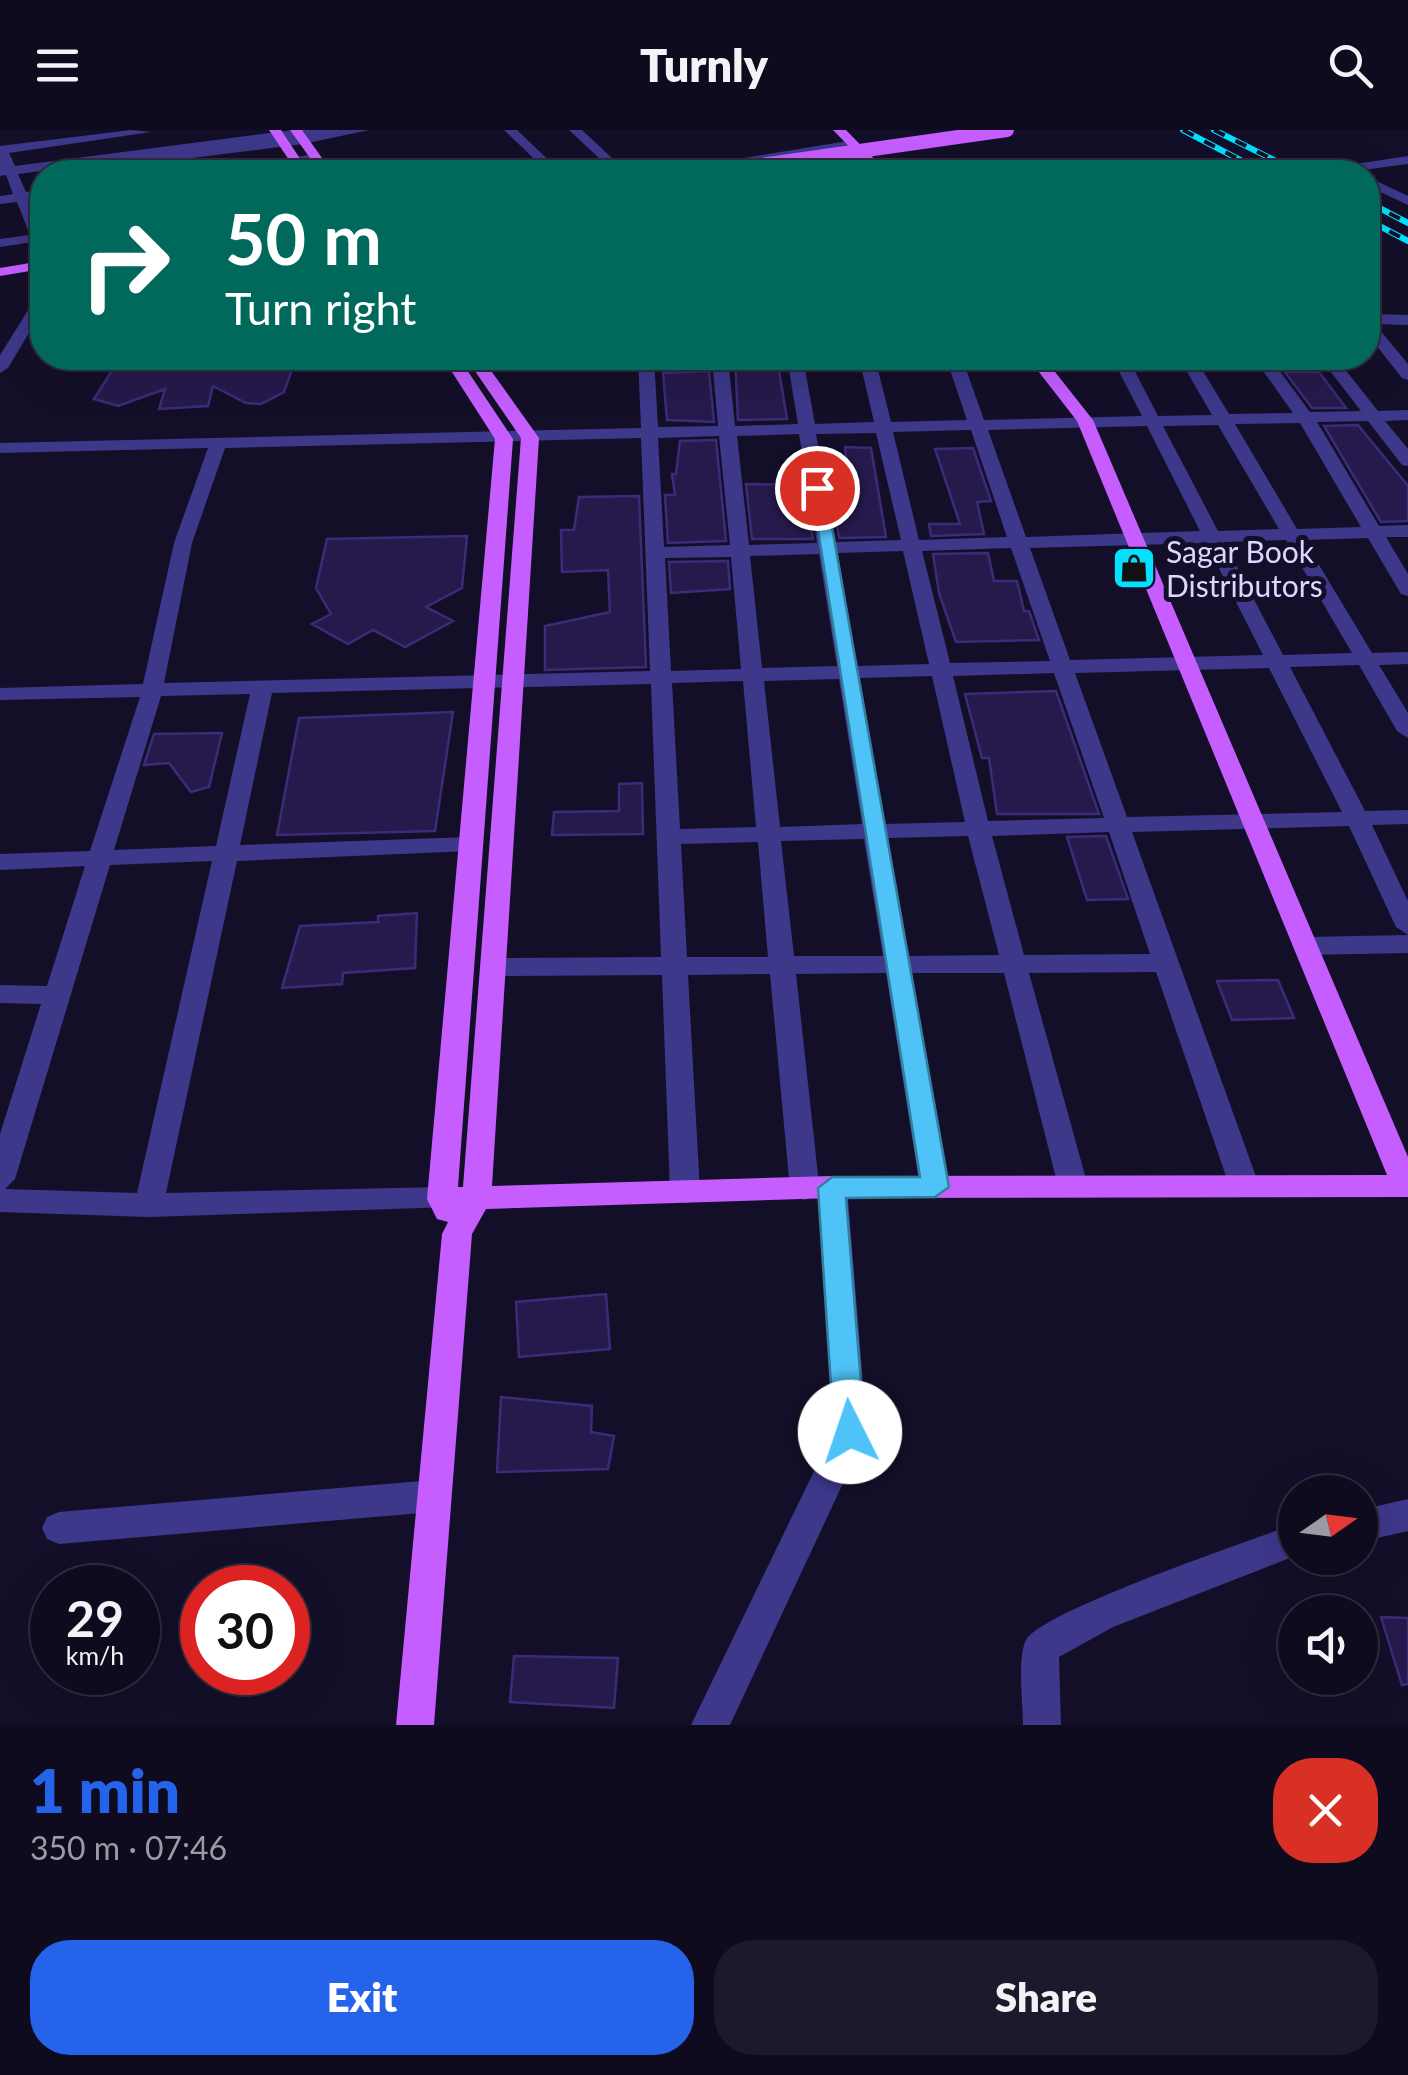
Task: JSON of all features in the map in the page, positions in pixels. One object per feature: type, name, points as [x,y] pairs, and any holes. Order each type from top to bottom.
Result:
[{"type":"main road","points":[[839,130],[869,160]]},
{"type":"main road","points":[[796,160],[1007,130]]},
{"type":"main road","points":[[299,135],[315,158]]},
{"type":"main road","points":[[279,136],[294,160]]},
{"type":"main road","points":[[0,272],[30,266]]},
{"type":"main road","points":[[0,286],[30,281]]},
{"type":"main road","points":[[457,1234],[442,1199],[504,439],[459,370]]},
{"type":"main road","points":[[415,1725],[457,1234],[477,1198],[530,438],[482,370]]},
{"type":"main road","points":[[442,1199],[819,1188],[1407,1186],[1085,420],[1045,370]]},
{"type":"street","points":[[20,130],[32,160]]},
{"type":"street","points":[[30,216],[6,175],[1,148],[162,130]]},
{"type":"street","points":[[118,160],[279,136],[363,130]]},
{"type":"street","points":[[510,130],[542,160]]},
{"type":"street","points":[[575,130],[609,160]]},
{"type":"street","points":[[839,130],[849,130]]},
{"type":"street","points":[[145,160],[279,136]]},
{"type":"street","points":[[746,160],[854,144]]},
{"type":"street","points":[[845,160],[866,157]]},
{"type":"street","points":[[294,160],[315,158]]},
{"type":"street","points":[[1380,164],[1408,160]]},
{"type":"street","points":[[1380,187],[1408,201]]},
{"type":"street","points":[[0,200],[30,195]]},
{"type":"street","points":[[0,243],[30,242]]},
{"type":"street","points":[[0,368],[30,319]]},
{"type":"street","points":[[1380,321],[1408,320]]},
{"type":"street","points":[[1380,338],[1408,375]]},
{"type":"street","points":[[647,370],[686,1192]]},
{"type":"street","points":[[710,1725],[850,1432],[819,1188],[782,966],[721,370]]},
{"type":"street","points":[[797,370],[935,1187]]},
{"type":"street","points":[[870,370],[978,828],[1073,1186]]},
{"type":"street","points":[[958,370],[1244,1185]]},
{"type":"street","points":[[1126,370],[1357,818],[1408,927]]},
{"type":"street","points":[[1194,370],[1408,731]]},
{"type":"street","points":[[1271,370],[1305,418],[1408,590]]},
{"type":"street","points":[[1338,370],[1408,461]]},
{"type":"street","points":[[0,448],[504,439],[1408,414]]},
{"type":"street","points":[[0,1179],[54,995],[152,692],[183,543],[218,444]]},
{"type":"street","points":[[656,553],[1408,531]]},
{"type":"street","points":[[0,694],[752,678],[1408,658]]},
{"type":"street","points":[[149,1204],[262,690]]},
{"type":"street","points":[[669,836],[1408,817]]},
{"type":"street","points":[[0,862],[471,844]]},
{"type":"street","points":[[1305,946],[1408,944]]},
{"type":"street","points":[[496,967],[1165,963]]},
{"type":"street","points":[[0,994],[54,995]]},
{"type":"street","points":[[0,1200],[149,1204],[442,1199]]},
{"type":"street","points":[[60,1528],[433,1496]]},
{"type":"street","points":[[1378,1522],[1408,1515]]},
{"type":"street","points":[[1042,1725],[1041,1648],[1101,1614],[1278,1546]]},
{"type":"building","points":[[112,370],[292,370],[284,392],[261,404],[246,403],[213,386],[208,406],[159,409],[165,389],[118,406],[94,399]]},
{"type":"building","points":[[736,370],[779,370],[787,419],[738,420]]},
{"type":"building","points":[[709,371],[714,422],[667,420],[663,373]]},
{"type":"building","points":[[1285,372],[1319,372],[1346,408],[1312,408]]},
{"type":"building","points":[[1358,425],[1408,486],[1408,521],[1381,522],[1324,426]]},
{"type":"building","points":[[716,440],[726,541],[668,543],[665,495],[675,495],[672,474],[676,474],[680,441]]},
{"type":"building","points":[[845,447],[871,448],[886,537],[839,538],[828,468],[847,468]]},
{"type":"building","points":[[973,448],[991,501],[977,502],[984,534],[931,536],[929,524],[960,524],[935,449]]},
{"type":"building","points":[[746,484],[804,485],[813,539],[752,539]]},
{"type":"building","points":[[639,496],[646,667],[545,670],[545,626],[610,612],[608,570],[562,572],[561,530],[574,530],[579,497]]},
{"type":"building","points":[[467,536],[462,588],[426,607],[453,621],[405,647],[373,630],[348,644],[312,624],[331,614],[316,588],[327,539]]},
{"type":"building","points":[[988,553],[994,581],[1017,581],[1024,611],[1029,611],[1039,640],[956,642],[939,593],[933,554]]},
{"type":"building","points":[[728,561],[730,589],[671,593],[669,562]]},
{"type":"building","points":[[1056,691],[1099,814],[997,814],[989,758],[982,758],[965,694]]},
{"type":"building","points":[[453,712],[435,831],[277,835],[299,718]]},
{"type":"building","points":[[222,733],[209,787],[191,792],[169,763],[144,765],[154,734]]},
{"type":"building","points":[[642,783],[643,834],[552,835],[554,812],[619,811],[619,784]]},
{"type":"building","points":[[1106,836],[1128,899],[1087,900],[1067,837]]},
{"type":"building","points":[[417,913],[415,968],[343,973],[342,984],[282,988],[300,926],[378,922],[378,916]]},
{"type":"building","points":[[1278,980],[1294,1018],[1232,1020],[1217,981]]},
{"type":"building","points":[[606,1294],[610,1349],[519,1357],[516,1302]]},
{"type":"building","points":[[501,1397],[592,1406],[591,1432],[614,1436],[608,1469],[497,1472]]},
{"type":"building","points":[[1381,1617],[1408,1618],[1408,1684],[1402,1685]]},
{"type":"building","points":[[514,1656],[618,1658],[614,1708],[510,1702]]},
{"type":"railway","points":[[1183,130],[1240,160]]},
{"type":"railway","points":[[1214,130],[1274,160]]},
{"type":"railway","points":[[1380,208],[1408,223]]},
{"type":"railway","points":[[1380,226],[1408,241]]},
{"type":"place","name":"Sagar Book Distributors","points":[[1134,568]]},
{"type":"route","points":[[817,488],[935,1187],[832,1188],[850,1432]]}]
